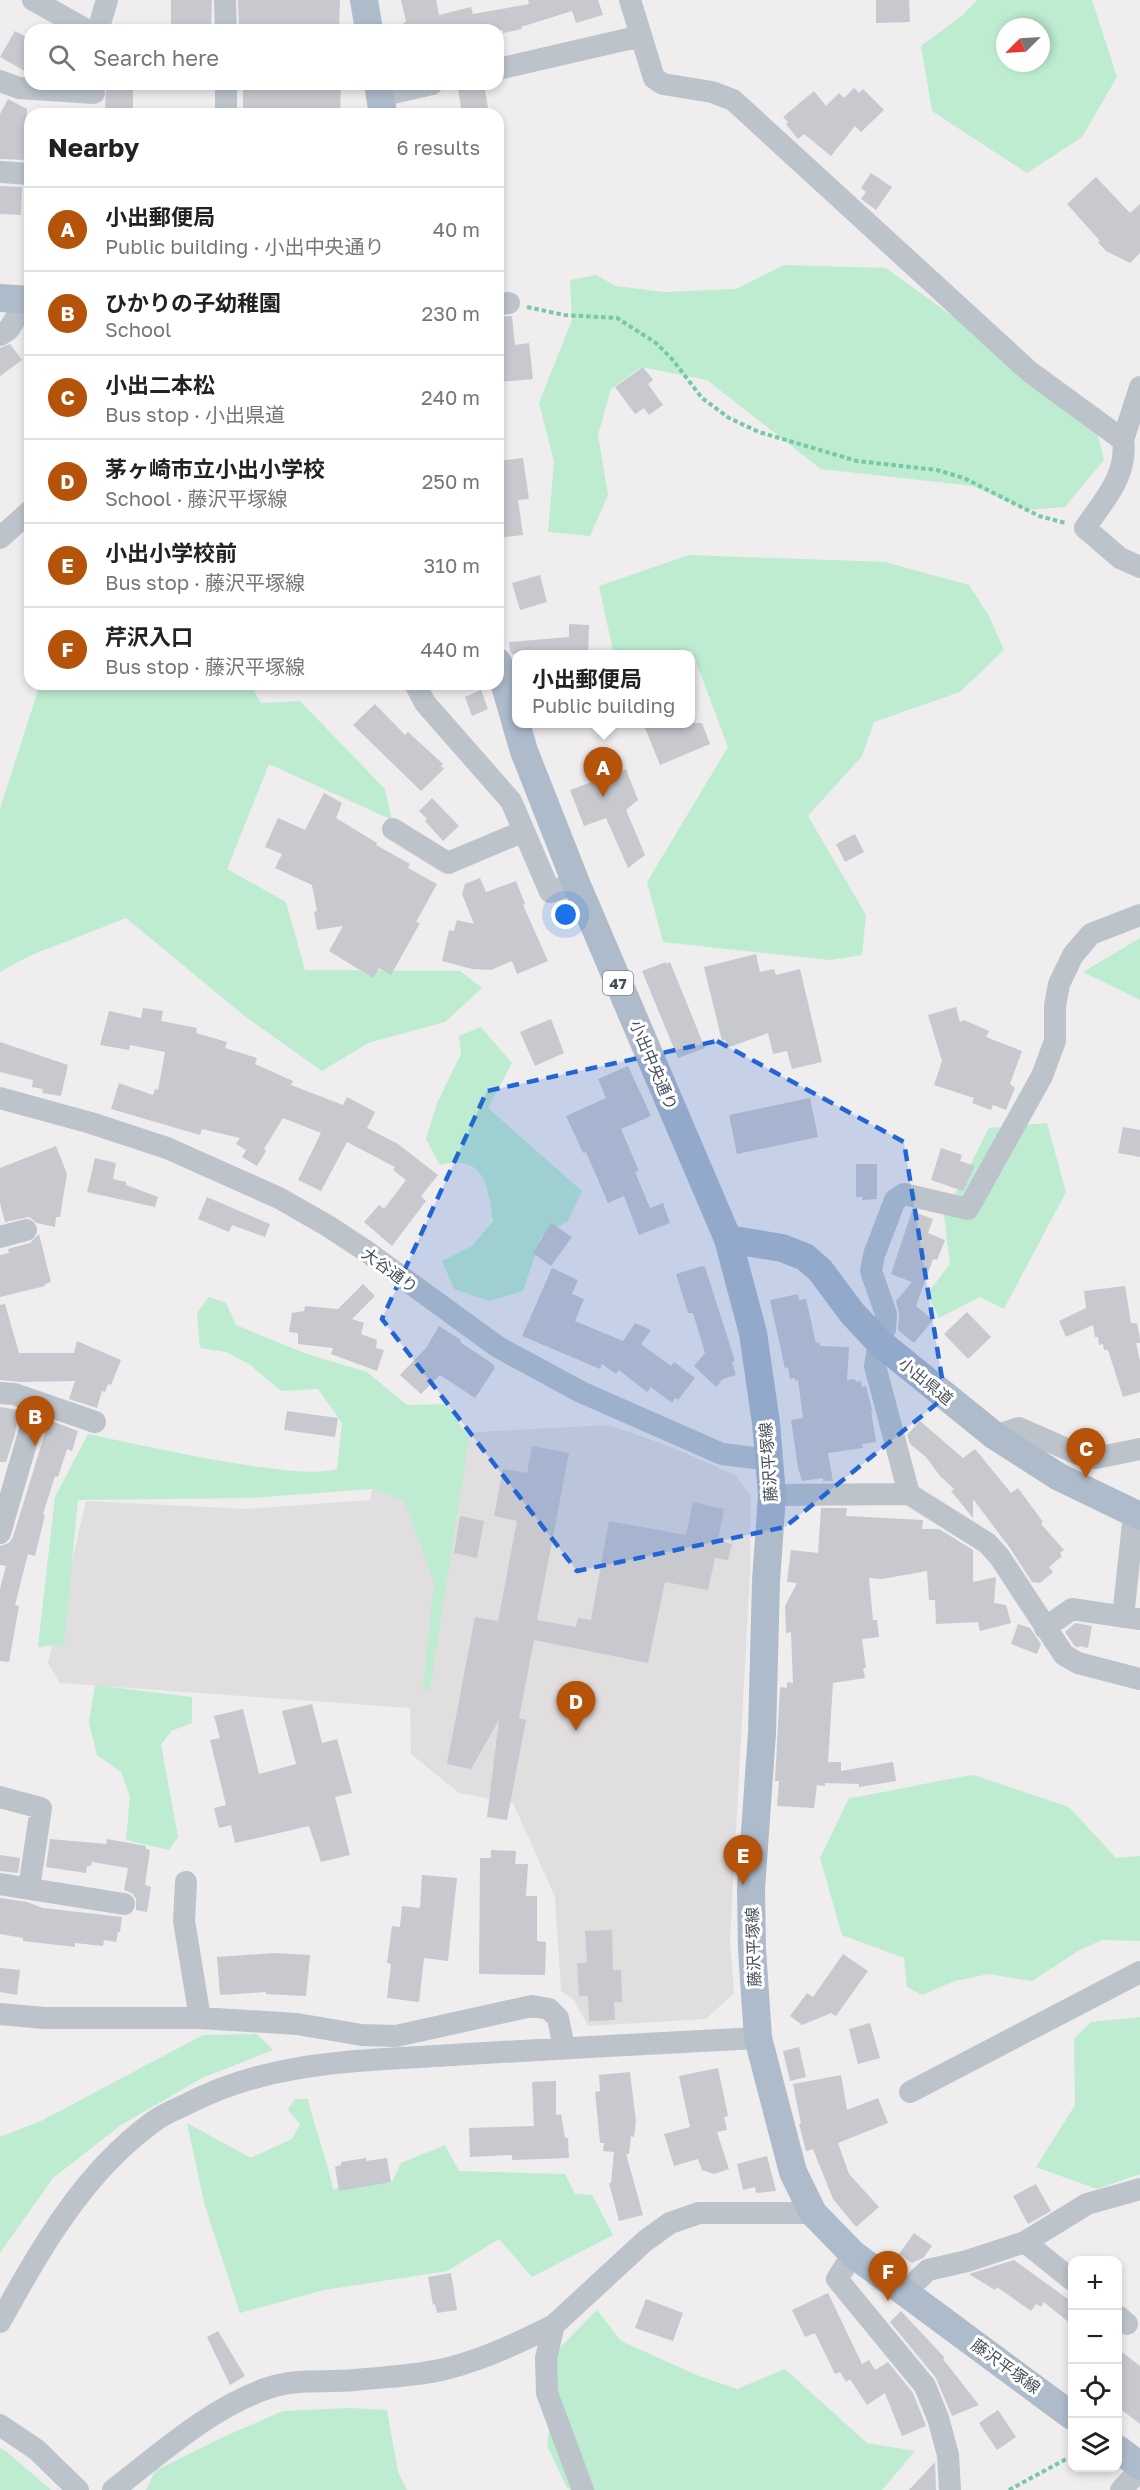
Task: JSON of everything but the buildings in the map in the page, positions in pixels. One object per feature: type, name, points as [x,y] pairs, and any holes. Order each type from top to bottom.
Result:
[{"type":"main road","points":[[364,0],[368,24]]},
{"type":"main road","name":"小出中央通り","points":[[504,682],[512,709]]},
{"type":"main road","name":"小出中央通り","points":[[517,728],[524,751],[576,883],[728,1239]]},
{"type":"main road","name":"小出県道","points":[[728,1239],[782,1248],[805,1257],[820,1270],[852,1313],[879,1342],[995,1436],[1059,1478],[1137,1515]]},
{"type":"main road","name":"藤沢平塚線","points":[[728,1239],[753,1333],[770,1460],[772,1495],[766,1581],[762,1732],[751,1889],[752,1949],[758,2038],[793,2172],[813,2213],[853,2254],[1068,2413]]},
{"type":"main road","points":[[1122,2452],[1140,2468]]},
{"type":"street","points":[[33,0],[76,24]]},
{"type":"street","points":[[100,24],[107,0]]},
{"type":"street","points":[[225,0],[225,24]]},
{"type":"street","points":[[630,0],[654,78],[663,84],[712,92],[734,100],[1030,372],[1124,440]]},
{"type":"street","points":[[504,68],[641,36]]},
{"type":"street","points":[[0,81],[24,89]]},
{"type":"street","points":[[36,90],[94,97]]},
{"type":"street","points":[[226,90],[226,108]]},
{"type":"street","points":[[380,98],[410,90]]},
{"type":"street","points":[[0,172],[24,174]]},
{"type":"street","points":[[0,335],[9,329],[19,299]]},
{"type":"street","points":[[1140,387],[1124,440],[1125,455],[1120,476],[1085,528],[1120,558],[1140,567]]},
{"type":"street","points":[[0,538],[24,516]]},
{"type":"street","points":[[418,690],[425,703],[511,801],[550,892],[576,883]]},
{"type":"street","points":[[393,829],[448,863],[524,831]]},
{"type":"street","points":[[909,1494],[875,1366],[879,1342],[885,1329],[886,1314],[871,1271],[874,1255],[895,1200],[904,1194],[968,1209],[1042,1076],[1055,1041],[1055,1006],[1059,984],[1073,955],[1091,934],[1140,915]]},
{"type":"street","name":"大谷通り","points":[[0,1098],[167,1148],[279,1198],[366,1251],[498,1347],[581,1392],[722,1454],[770,1460]]},
{"type":"street","points":[[0,1237],[26,1230]]},
{"type":"street","points":[[0,1393],[14,1394],[95,1422]]},
{"type":"street","points":[[0,1533],[38,1402]]},
{"type":"street","points":[[995,1436],[1018,1428],[1078,1454],[1096,1458],[1138,1450]]},
{"type":"street","points":[[772,1495],[909,1494],[987,1543],[999,1556],[1064,1655],[1078,1663],[1140,1679]]},
{"type":"street","points":[[1046,1628],[1072,1609],[1132,1618],[1137,1515]]},
{"type":"street","points":[[0,1797],[41,1808],[29,1888]]},
{"type":"street","points":[[186,1882],[184,1921],[200,2018]]},
{"type":"street","points":[[0,1884],[124,1904]]},
{"type":"street","points":[[910,2092],[1140,1972]]},
{"type":"street","points":[[0,2014],[44,2018],[200,2018],[297,2024],[362,2035],[396,2036],[532,2006],[549,2009],[558,2018],[564,2048]]},
{"type":"street","points":[[0,2322],[32,2264],[70,2206],[122,2146],[155,2120],[233,2082],[271,2072],[324,2064],[758,2038]]},
{"type":"street","points":[[905,2292],[928,2270],[1025,2242],[1087,2204],[1140,2189]]},
{"type":"street","points":[[113,2490],[197,2426],[234,2403],[270,2387],[310,2380],[348,2381],[447,2369],[496,2354],[554,2325],[645,2241],[670,2223],[699,2213],[813,2213]]},
{"type":"street","points":[[1025,2242],[1068,2277]]},
{"type":"street","points":[[853,2254],[837,2279],[925,2386],[938,2418],[948,2455],[950,2490]]},
{"type":"street","points":[[554,2325],[546,2358],[547,2393],[583,2490]]},
{"type":"street","points":[[0,2425],[37,2450],[78,2490]]},
{"type":"street","points":[[1121,2490],[1140,2468]]},
{"type":"path","points":[[504,303],[564,315],[617,318],[656,344],[672,359],[702,398],[729,418],[759,432],[857,461],[937,470],[964,478],[1039,516],[1085,528]]},
{"type":"path","points":[[1009,2490],[1068,2458]]},
{"type":"highlighted area","points":[[717,1041],[904,1142],[945,1397],[785,1527],[577,1571],[382,1319],[487,1091]]},
{"type":"shaded area","points":[[388,1417],[457,1433],[609,1425],[671,1447],[735,1475],[751,1496],[750,1573],[730,1940],[734,1993],[706,2019],[588,2026],[574,2000],[561,1991],[555,1897],[513,1803],[459,1793],[411,1754],[410,1708],[60,1683],[48,1663],[86,1501],[247,1509],[370,1500]]},
{"type":"green space","points":[[977,0],[1092,0],[1117,77],[1082,137],[1027,173],[932,111],[921,46],[963,15]]},
{"type":"green space","points":[[784,265],[886,268],[1094,419],[1104,460],[1065,507],[1027,510],[973,486],[821,469],[707,380],[641,367],[611,389],[598,435],[608,495],[590,536],[548,532],[554,462],[539,403],[572,320],[570,280],[596,275],[616,286],[664,292],[736,289]]},
{"type":"green space","points":[[689,555],[885,562],[969,585],[989,616],[1004,650],[960,692],[874,722],[862,756],[808,816],[866,915],[862,955],[830,960],[663,942],[647,882],[728,747],[695,659],[695,650],[613,650],[599,586]]},
{"type":"green space","points":[[38,690],[253,690],[261,703],[300,701],[385,789],[392,820],[269,764],[227,869],[286,902],[305,970],[460,971],[482,988],[445,1022],[368,1043],[322,1071],[247,1018],[126,918],[29,956],[0,972],[0,809]]},
{"type":"green space","points":[[1140,938],[1140,1000],[1083,972]]},
{"type":"green space","points":[[481,1027],[512,1063],[488,1108],[582,1191],[568,1221],[541,1237],[523,1291],[489,1301],[454,1289],[442,1261],[472,1246],[493,1221],[486,1185],[475,1168],[467,1164],[440,1165],[426,1139],[437,1103],[461,1054],[459,1036]]},
{"type":"green space","points":[[1047,1123],[1066,1192],[1004,1309],[980,1297],[939,1318],[927,1294],[950,1264],[944,1215],[989,1128]]},
{"type":"green space","points":[[209,1297],[226,1303],[236,1325],[304,1353],[367,1372],[407,1405],[447,1404],[469,1438],[430,1689],[423,1690],[434,1582],[404,1500],[371,1489],[250,1498],[78,1500],[64,1644],[38,1647],[55,1497],[88,1434],[260,1467],[308,1472],[337,1469],[342,1423],[318,1389],[281,1391],[249,1364],[226,1352],[200,1348],[197,1313]]},
{"type":"green space","points":[[95,1685],[192,1697],[192,1723],[171,1731],[161,1745],[178,1837],[169,1850],[126,1840],[130,1797],[121,1772],[97,1755],[89,1723]]},
{"type":"green space","points":[[974,1775],[1069,1807],[1116,1858],[1140,1856],[1140,1941],[1102,1940],[1078,1951],[1032,1981],[989,1974],[955,1981],[922,1995],[907,1987],[904,1958],[842,1935],[820,1858],[849,1798]]},
{"type":"green space","points":[[1140,2017],[1140,2174],[1097,2189],[1036,2167],[1075,2105],[1074,2039],[1091,2022]]},
{"type":"green space","points":[[257,2034],[273,2050],[202,2078],[121,2125],[53,2178],[0,2253],[0,2137],[41,2121],[203,2035]]},
{"type":"green space","points":[[295,2099],[308,2099],[333,2189],[392,2182],[401,2163],[445,2145],[459,2171],[565,2174],[575,2194],[592,2195],[613,2235],[532,2277],[499,2239],[447,2271],[324,2290],[240,2313],[205,2206],[187,2123],[251,2158],[292,2139],[300,2124],[288,2110]]},
{"type":"green space","points":[[597,2310],[621,2341],[699,2376],[737,2389],[785,2369],[867,2443],[915,2451],[882,2490],[570,2490],[547,2445],[551,2415],[542,2366]]},
{"type":"green space","points":[[350,2408],[387,2410],[398,2472],[407,2490],[146,2490],[155,2471],[221,2438],[283,2411]]},
{"type":"green space","points":[[0,2448],[6,2451],[51,2490],[0,2490]]},
{"type":"place","name":"小出郵便局","points":[[603,797]]},
{"type":"place","name":"ひかりの子幼稚園","points":[[35,1446]]},
{"type":"place","name":"小出二本松","points":[[1086,1478]]},
{"type":"place","name":"茅ヶ崎市立小出小学校","points":[[576,1731]]},
{"type":"place","name":"小出小学校前","points":[[743,1885]]},
{"type":"place","name":"芹沢入口","points":[[888,2301]]}]
